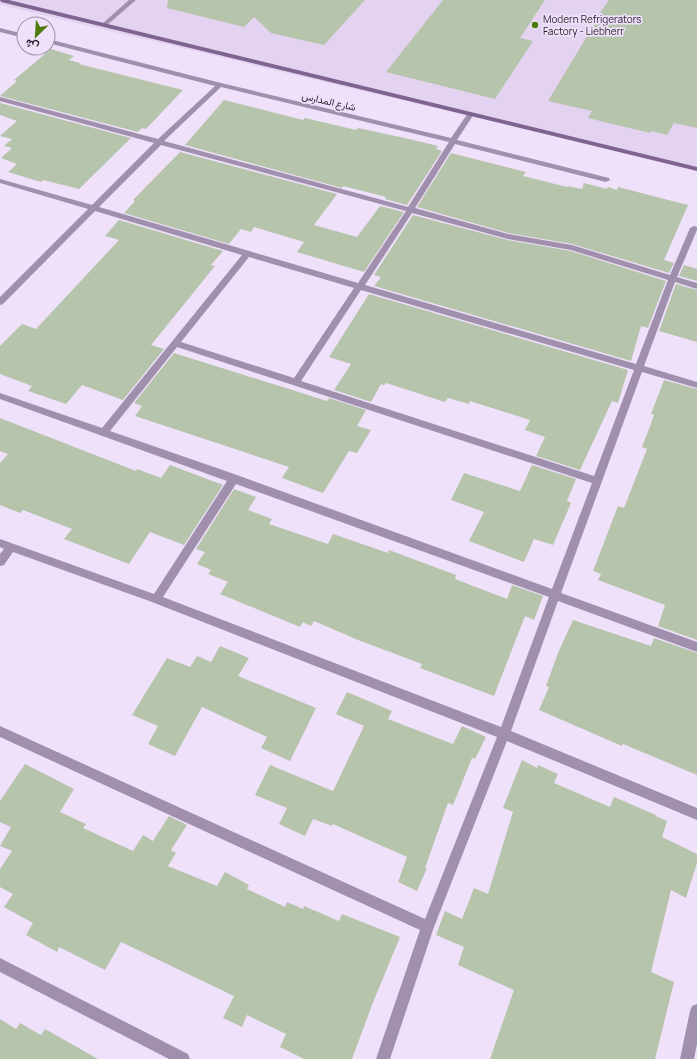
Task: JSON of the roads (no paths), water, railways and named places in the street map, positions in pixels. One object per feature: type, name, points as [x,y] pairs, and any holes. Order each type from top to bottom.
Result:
[{"type":"street","points":[[1,0],[697,169]]},
{"type":"street","points":[[104,25],[133,0]]},
{"type":"street","points":[[0,30],[16,34]]},
{"type":"street","name":"شارع المدارس","points":[[56,43],[220,86],[453,141],[606,180]]},
{"type":"street","points":[[0,302],[159,142],[220,86]]},
{"type":"street","points":[[0,99],[520,239],[572,248],[697,286]]},
{"type":"street","points":[[296,382],[410,210],[470,114]]},
{"type":"street","points":[[0,181],[697,386]]},
{"type":"street","points":[[382,1059],[428,927],[504,734],[672,279],[694,228]]},
{"type":"street","points":[[104,432],[247,254]]},
{"type":"street","points":[[175,343],[598,481]]},
{"type":"street","points":[[0,396],[234,478],[697,647]]},
{"type":"street","points":[[156,599],[234,478]]},
{"type":"street","points":[[0,542],[156,599],[504,734],[697,814]]},
{"type":"street","points":[[0,562],[11,547]]},
{"type":"street","points":[[0,731],[428,927]]},
{"type":"street","points":[[0,965],[183,1059]]},
{"type":"street","points":[[686,1059],[694,1037],[697,1011]]},
{"type":"place","name":"Modern Refrigerators Factory - Liebherr","points":[[535,25]]}]
